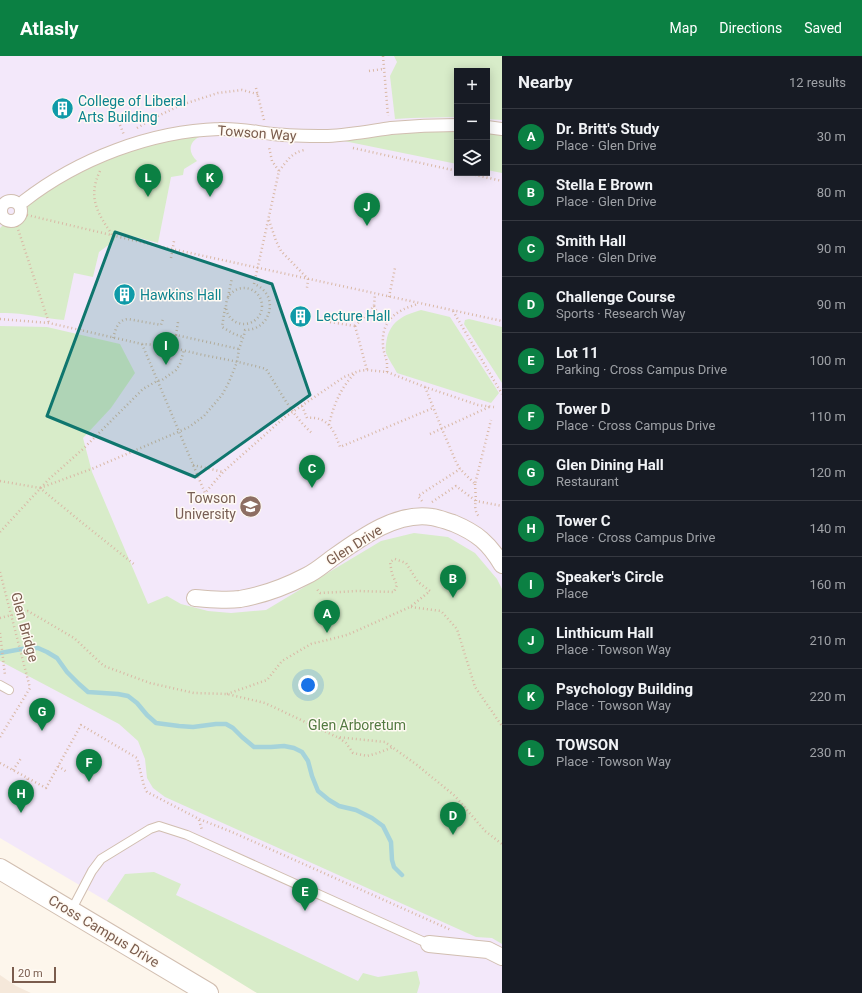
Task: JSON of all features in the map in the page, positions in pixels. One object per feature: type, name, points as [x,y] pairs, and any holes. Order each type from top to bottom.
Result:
[{"type":"street","name":"Towson Way","points":[[24,209],[42,187],[64,174],[113,152],[164,136],[213,129],[327,136],[417,126],[454,125]]},
{"type":"street","points":[[490,127],[502,129]]},
{"type":"street","name":"Glen Drive","points":[[195,598],[220,600],[239,599],[270,592],[308,575],[348,547],[380,528],[409,518],[420,516],[433,517],[465,528],[478,536],[488,546],[502,566]]},
{"type":"street","name":"Cross Campus Drive","points":[[0,869],[208,993]]},
{"type":"street","points":[[429,944],[488,950],[502,957]]},
{"type":"lane","points":[[0,685],[9,690]]},
{"type":"lane","points":[[71,911],[92,871],[101,858],[150,828],[159,826],[187,835],[429,944]]},
{"type":"path","points":[[383,56],[389,129]]},
{"type":"path","points":[[369,71],[383,69]]},
{"type":"path","points":[[256,88],[264,122]]},
{"type":"path","points":[[137,128],[181,105],[218,93],[242,90],[258,94]]},
{"type":"path","points":[[114,236],[100,216],[95,202],[94,194],[96,179],[113,152],[128,135]]},
{"type":"path","points":[[269,146],[272,161],[279,171]]},
{"type":"path","points":[[351,148],[454,170]]},
{"type":"path","points":[[40,488],[94,468],[189,427],[216,404],[230,382],[238,362],[239,349],[245,330],[256,328],[262,324],[267,318],[270,310],[268,296],[264,290],[254,284],[279,171],[289,157],[307,149]]},
{"type":"path","points":[[480,176],[502,181]]},
{"type":"path","points":[[24,209],[114,236],[502,321]]},
{"type":"path","points":[[269,218],[276,241],[281,251],[308,279]]},
{"type":"path","points":[[17,226],[49,323]]},
{"type":"path","points":[[171,258],[174,241]]},
{"type":"path","points":[[388,297],[395,268]]},
{"type":"path","points":[[232,278],[222,326],[234,334],[244,337]]},
{"type":"path","points":[[307,288],[308,279]]},
{"type":"path","points":[[240,288],[245,288],[255,291],[258,294],[262,304],[262,309],[257,319],[247,324],[241,324],[236,322],[228,314],[226,303],[231,294],[240,288]]},
{"type":"path","points":[[375,294],[374,306],[380,319]]},
{"type":"path","points":[[387,372],[383,333],[388,322],[391,317],[404,308],[420,304]]},
{"type":"path","points":[[355,326],[374,306]]},
{"type":"path","points":[[262,309],[270,310]]},
{"type":"path","points":[[452,311],[502,394]]},
{"type":"path","points":[[367,314],[388,322]]},
{"type":"path","points":[[0,319],[49,323],[142,344],[184,350],[266,369],[294,412],[305,427],[313,434]]},
{"type":"path","points":[[114,338],[117,325],[123,319],[161,325],[163,319]]},
{"type":"path","points":[[80,330],[82,321]]},
{"type":"path","points":[[174,348],[178,322]]},
{"type":"path","points":[[330,322],[355,326]]},
{"type":"path","points":[[355,326],[367,370]]},
{"type":"path","points":[[176,335],[239,349]]},
{"type":"path","points":[[142,344],[205,493],[223,472],[285,418],[344,377],[356,372],[367,370],[387,372],[478,405],[494,407]]},
{"type":"path","points":[[0,532],[48,480],[83,449],[143,389],[157,381],[162,380],[176,370],[180,364],[184,350]]},
{"type":"path","points":[[329,425],[342,390],[356,372]]},
{"type":"path","points":[[425,387],[456,462],[460,469],[475,484]]},
{"type":"path","points":[[302,406],[307,418],[325,422],[334,430],[340,447],[433,408]]},
{"type":"path","points":[[430,434],[489,407]]},
{"type":"path","points":[[476,501],[475,484],[491,420]]},
{"type":"path","points":[[193,465],[223,472]]},
{"type":"path","points":[[425,506],[418,496],[460,469]]},
{"type":"path","points":[[0,480],[40,488],[80,522],[135,565]]},
{"type":"path","points":[[431,502],[456,486],[476,501],[502,506]]},
{"type":"path","points":[[227,694],[267,680],[282,661],[311,644],[347,635],[410,607],[430,591],[418,582],[406,563],[395,559],[390,562],[392,574],[397,585],[394,592],[358,591],[320,593]]},
{"type":"path","name":"Glen Bridge","points":[[0,572],[30,688],[0,737]]},
{"type":"path","points":[[410,607],[441,612],[457,629],[475,687],[502,726]]},
{"type":"path","points":[[0,618],[28,612],[74,638],[104,666],[150,683],[179,690],[194,693],[227,694],[265,703],[337,737],[346,743],[353,753],[367,756],[393,747]]},
{"type":"path","points":[[0,633],[6,675]]},
{"type":"path","points":[[0,763],[46,788],[81,725],[137,758],[144,786],[147,792],[156,797],[199,819],[232,832],[455,932]]},
{"type":"path","points":[[337,737],[386,742],[455,796],[485,832],[502,844]]},
{"type":"path","points":[[13,770],[22,758]]},
{"type":"path","points":[[58,766],[67,772]]},
{"type":"path","points":[[23,791],[28,778]]},
{"type":"highlighted area","points":[[115,232],[272,284],[310,395],[195,477],[47,416]]},
{"type":"shaded area","name":"Towson University","points":[[0,56],[502,56],[502,993],[260,993],[0,838]]},
{"type":"shaded area","points":[[0,975],[16,986],[31,993],[0,993]]},
{"type":"green space","points":[[394,56],[502,56],[502,120],[490,119],[490,68],[454,68],[454,117],[395,119],[390,76],[397,62]]},
{"type":"green space","points":[[454,131],[454,163],[339,140],[419,132]]},
{"type":"green space","points":[[490,133],[502,134],[502,173],[490,171]]},
{"type":"green space","points":[[201,136],[194,141],[191,147],[192,154],[197,161],[184,169],[183,175],[171,177],[158,243],[117,232],[114,241],[99,252],[93,277],[74,273],[64,320],[24,314],[0,313],[0,228],[3,225],[8,227],[18,226],[25,220],[27,215],[27,205],[62,182],[97,164],[146,146]]},
{"type":"green space","points":[[421,310],[450,317],[499,393],[491,403],[397,373],[386,353],[386,342],[389,332],[395,323],[404,316]]},
{"type":"green space","points":[[469,319],[502,327],[502,383],[464,324],[465,320]]},
{"type":"green space","name":"Glen Arboretum","points":[[0,326],[47,327],[120,344],[135,373],[111,408],[83,438],[92,472],[148,604],[167,596],[181,604],[208,611],[231,613],[266,610],[381,541],[414,533],[448,537],[475,553],[497,579],[502,589],[502,944],[492,938],[476,937],[165,797],[153,788],[147,778],[145,759],[138,741],[119,724],[0,661]]},
{"type":"green space","points":[[154,872],[181,884],[176,895],[358,981],[363,973],[378,977],[417,971],[420,983],[417,993],[257,993],[107,901],[125,874]]},
{"type":"waterway","points":[[0,653],[27,648],[38,648],[47,652],[57,658],[67,672],[88,692],[128,696],[137,703],[156,723],[193,727],[226,724],[233,728],[254,747],[284,746],[294,748],[302,752],[308,761],[318,791],[339,806],[356,810],[372,818],[383,826],[391,842],[394,867],[402,875]]},
{"type":"place","name":"College of Liberal Arts Building","points":[[62,109]]},
{"type":"place","name":"TOWSON","points":[[148,197]]},
{"type":"place","name":"Psychology Building","points":[[210,197]]},
{"type":"place","name":"Linthicum Hall","points":[[367,226]]},
{"type":"place","name":"Hawkins Hall","points":[[124,295]]},
{"type":"place","name":"Lecture Hall","points":[[300,316]]},
{"type":"place","name":"Speaker's Circle","points":[[166,365]]},
{"type":"place","name":"Smith Hall","points":[[312,488]]},
{"type":"place","name":"Towson University","points":[[251,506]]},
{"type":"place","name":"Stella E Brown","points":[[453,598]]},
{"type":"place","name":"Dr. Britt's Study","points":[[327,633]]},
{"type":"place","name":"Glen Dining Hall","points":[[42,731]]},
{"type":"place","name":"Tower D","points":[[89,782]]},
{"type":"place","name":"Tower C","points":[[21,813]]},
{"type":"place","name":"Challenge Course","points":[[453,835]]},
{"type":"place","name":"Lot 11","points":[[305,911]]}]
